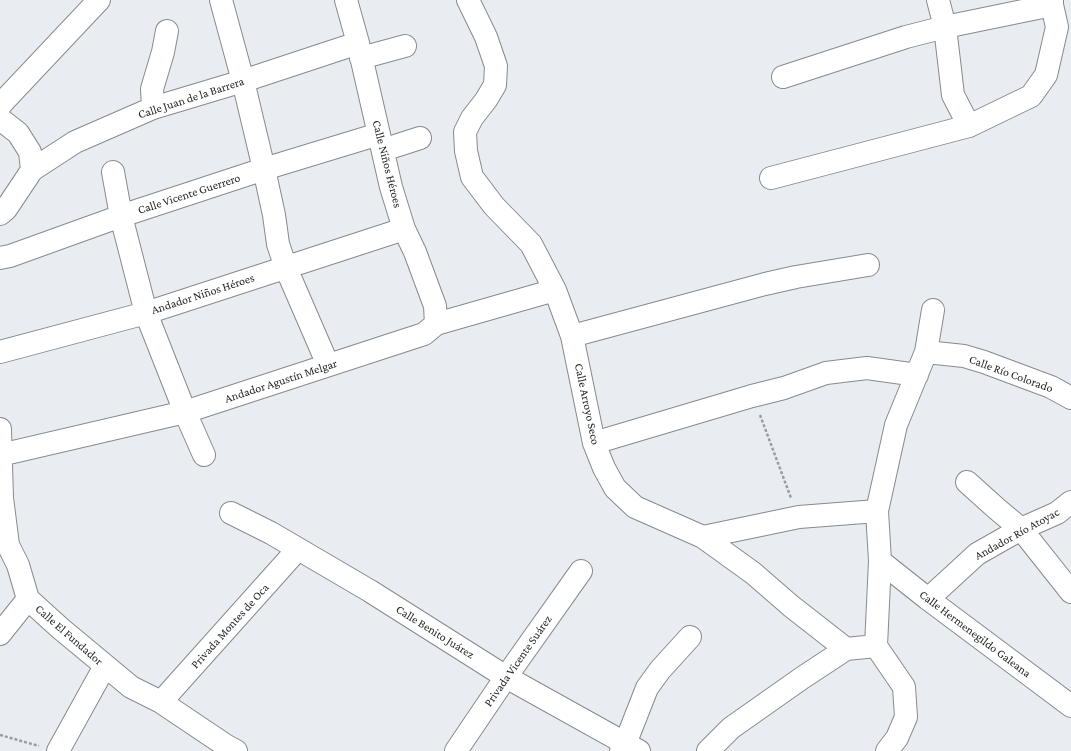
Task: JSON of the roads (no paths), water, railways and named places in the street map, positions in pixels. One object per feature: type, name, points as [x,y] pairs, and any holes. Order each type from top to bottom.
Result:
[{"type":"street","points":[[0,106],[98,0]]},
{"type":"street","points":[[221,0],[243,81],[264,169],[274,215],[278,244],[286,268],[328,365]]},
{"type":"street","name":"Calle Niños Héroes","points":[[346,0],[391,187],[404,229],[415,252],[435,306],[436,324]]},
{"type":"street","name":"Calle Arroyo Seco","points":[[468,0],[486,37],[496,66],[495,85],[472,118],[465,132],[466,151],[472,177],[494,206],[531,244],[555,290],[572,336],[594,443],[604,468],[615,488],[635,507],[703,537],[752,573],[846,649]]},
{"type":"street","points":[[938,0],[945,27],[953,96],[969,126]]},
{"type":"street","points":[[771,178],[969,126],[1032,96],[1046,75],[1057,27],[1045,3],[906,37],[783,77]]},
{"type":"street","points":[[153,108],[152,89],[164,52],[167,32]]},
{"type":"street","name":"Calle Juan de la Barrera","points":[[32,170],[75,142],[153,108],[243,81],[359,51],[405,46]]},
{"type":"street","points":[[0,119],[18,133],[30,152],[32,170],[6,209],[0,214]]},
{"type":"street","name":"Calle Vicente Guerrero","points":[[0,258],[10,256],[121,216],[264,169],[381,142],[420,138]]},
{"type":"street","points":[[113,172],[121,216],[146,313],[204,455]]},
{"type":"street","name":"Andador Niños Héroes","points":[[0,352],[146,313],[404,229]]},
{"type":"street","points":[[572,336],[765,284],[868,265]]},
{"type":"street","name":"Andador Agustín Melgar","points":[[1,454],[186,412],[424,334],[436,324],[555,290]]},
{"type":"street","points":[[887,751],[897,738],[906,717],[904,687],[876,646],[880,561],[877,511],[896,424],[926,352],[933,310]]},
{"type":"street","name":"Calle Río Colorado","points":[[926,352],[964,356],[984,362],[1051,387],[1071,398]]},
{"type":"street","points":[[594,443],[752,396],[784,388],[826,374],[867,368],[917,375]]},
{"type":"street","name":"Calle El Fundador","points":[[0,429],[4,546],[18,565],[28,599],[60,628],[131,687],[161,702],[236,751]]},
{"type":"street","points":[[967,482],[1021,529],[1071,592]]},
{"type":"street","name":"Andador Río Atoyac","points":[[928,599],[977,554],[1021,529],[1057,513],[1071,502]]},
{"type":"street","points":[[703,537],[799,517],[877,511]]},
{"type":"street","name":"Calle Benito Juárez","points":[[231,513],[271,533],[370,591],[506,677],[628,749]]},
{"type":"street","name":"Privada Montes de Oca","points":[[161,702],[298,549]]},
{"type":"street","name":"Calle Hermenegildo Galeana","points":[[880,561],[928,599],[1071,706]]},
{"type":"street","name":"Privada Vicente Suárez","points":[[456,751],[581,571]]},
{"type":"street","points":[[0,634],[28,599]]},
{"type":"street","points":[[628,749],[647,688],[660,670],[690,637]]},
{"type":"street","points":[[708,751],[731,728],[846,649],[876,646]]},
{"type":"street","points":[[49,749],[105,666]]}]
